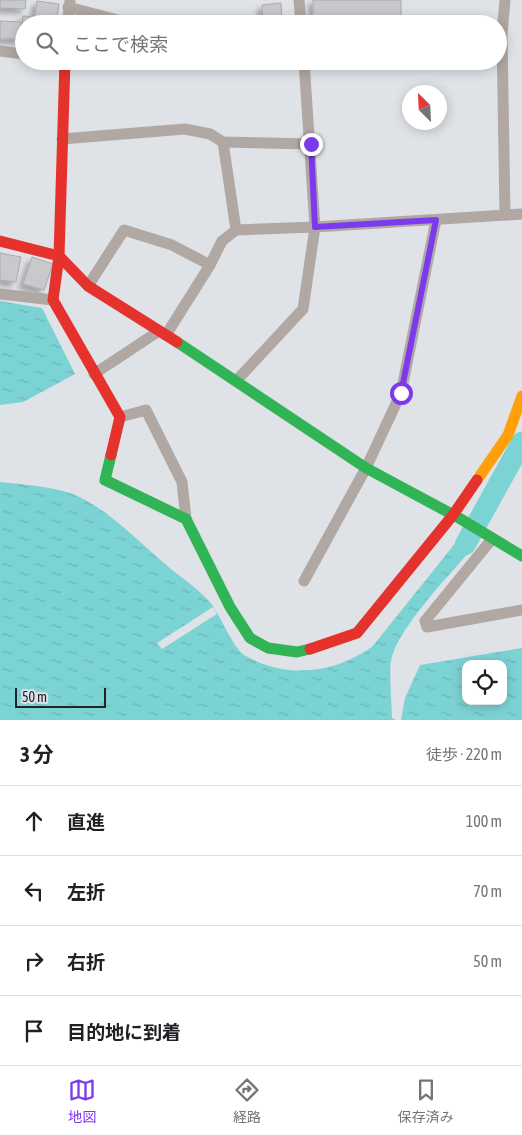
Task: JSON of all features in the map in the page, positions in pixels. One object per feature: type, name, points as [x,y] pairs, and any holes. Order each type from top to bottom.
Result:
[{"type":"street","points":[[299,0],[300,15]]},
{"type":"street","points":[[503,15],[505,0]]},
{"type":"street","points":[[69,4],[104,15]]},
{"type":"street","points":[[0,51],[15,53]]},
{"type":"street","points":[[65,70],[59,256],[53,300],[120,417],[105,480],[186,518]]},
{"type":"street","points":[[237,380],[303,309],[315,227],[305,70]]},
{"type":"street","points":[[501,70],[505,214]]},
{"type":"street","points":[[62,139],[185,129],[210,134],[223,142],[311,144]]},
{"type":"street","points":[[223,142],[236,230]]},
{"type":"street","points":[[94,374],[163,333],[210,265],[222,241],[236,230],[522,214]]},
{"type":"street","points":[[304,581],[366,468],[401,393],[436,220]]},
{"type":"street","points":[[88,286],[124,230],[172,244],[210,265]]},
{"type":"street","points":[[0,241],[59,256],[88,286],[237,380],[366,468],[456,516],[522,556]]},
{"type":"street","points":[[0,294],[53,300]]},
{"type":"street","points":[[120,417],[146,410],[182,482],[186,518],[230,607],[250,638],[268,648],[297,652],[332,643],[357,633],[456,516],[508,435],[522,396]]},
{"type":"street","points":[[492,539],[424,621],[427,627],[522,610]]},
{"type":"water","points":[[0,301],[42,308],[75,374],[23,402],[0,405]]},
{"type":"water","points":[[0,482],[38,486],[67,492],[99,509],[122,526],[209,601],[235,645],[244,655],[276,668],[309,670],[325,668],[357,656],[372,647],[457,541],[471,550],[415,616],[397,644],[392,656],[390,669],[392,718],[396,720],[0,720]]},
{"type":"water","points":[[522,648],[522,720],[401,720],[405,698],[420,665]]},
{"type":"pier","points":[[213,607],[217,614],[162,649],[157,643]]},
{"type":"building","points":[[0,0],[26,0],[25,9],[0,8]]},
{"type":"building","points":[[313,0],[401,0],[401,15],[313,15]]},
{"type":"building","points":[[37,1],[59,4],[57,15],[35,15]]},
{"type":"building","points":[[281,3],[282,15],[263,15],[262,5]]},
{"type":"building","points":[[0,21],[15,22],[15,39],[0,39]]},
{"type":"building","points":[[0,253],[21,257],[16,282],[0,280]]},
{"type":"building","points":[[32,257],[53,264],[44,290],[23,284]]},
{"type":"waterway","points":[[465,545],[522,442]]},
{"type":"traffic: fast","points":[[177,342],[366,468],[459,518],[522,556]]},
{"type":"traffic: fast","points":[[111,455],[105,480],[186,519],[230,607],[250,638],[268,648],[297,652],[310,649]]},
{"type":"traffic: slow","points":[[477,480],[508,435],[522,396]]},
{"type":"traffic: jam","points":[[65,70],[59,256],[53,300],[120,417],[111,455]]},
{"type":"traffic: jam","points":[[0,241],[59,256],[88,286],[177,342]]},
{"type":"traffic: jam","points":[[310,649],[357,633],[453,515],[477,480]]},
{"type":"route","points":[[311,144],[315,227],[436,220],[401,393]]}]
